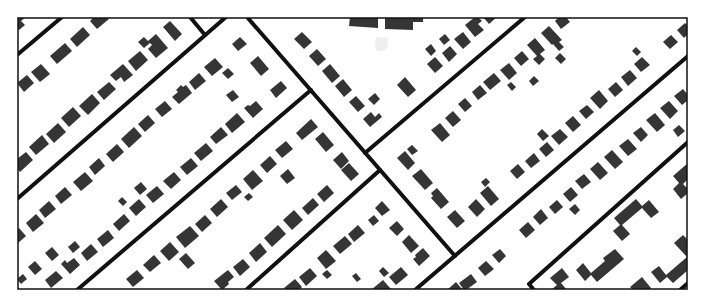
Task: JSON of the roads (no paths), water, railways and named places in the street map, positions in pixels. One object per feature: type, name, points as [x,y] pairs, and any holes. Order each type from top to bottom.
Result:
[{"type":"street","points":[[17,55],[62,17]]},
{"type":"street","points":[[190,17],[205,35]]},
{"type":"street","points":[[17,199],[226,17]]},
{"type":"street","points":[[248,17],[455,256]]},
{"type":"street","points":[[365,153],[525,17]]},
{"type":"street","points":[[415,290],[688,56]]},
{"type":"street","points":[[78,290],[311,90]]},
{"type":"street","points":[[534,290],[529,284],[688,142]]},
{"type":"street","points":[[246,290],[380,170]]},
{"type":"street","points":[[680,290],[688,283]]}]
